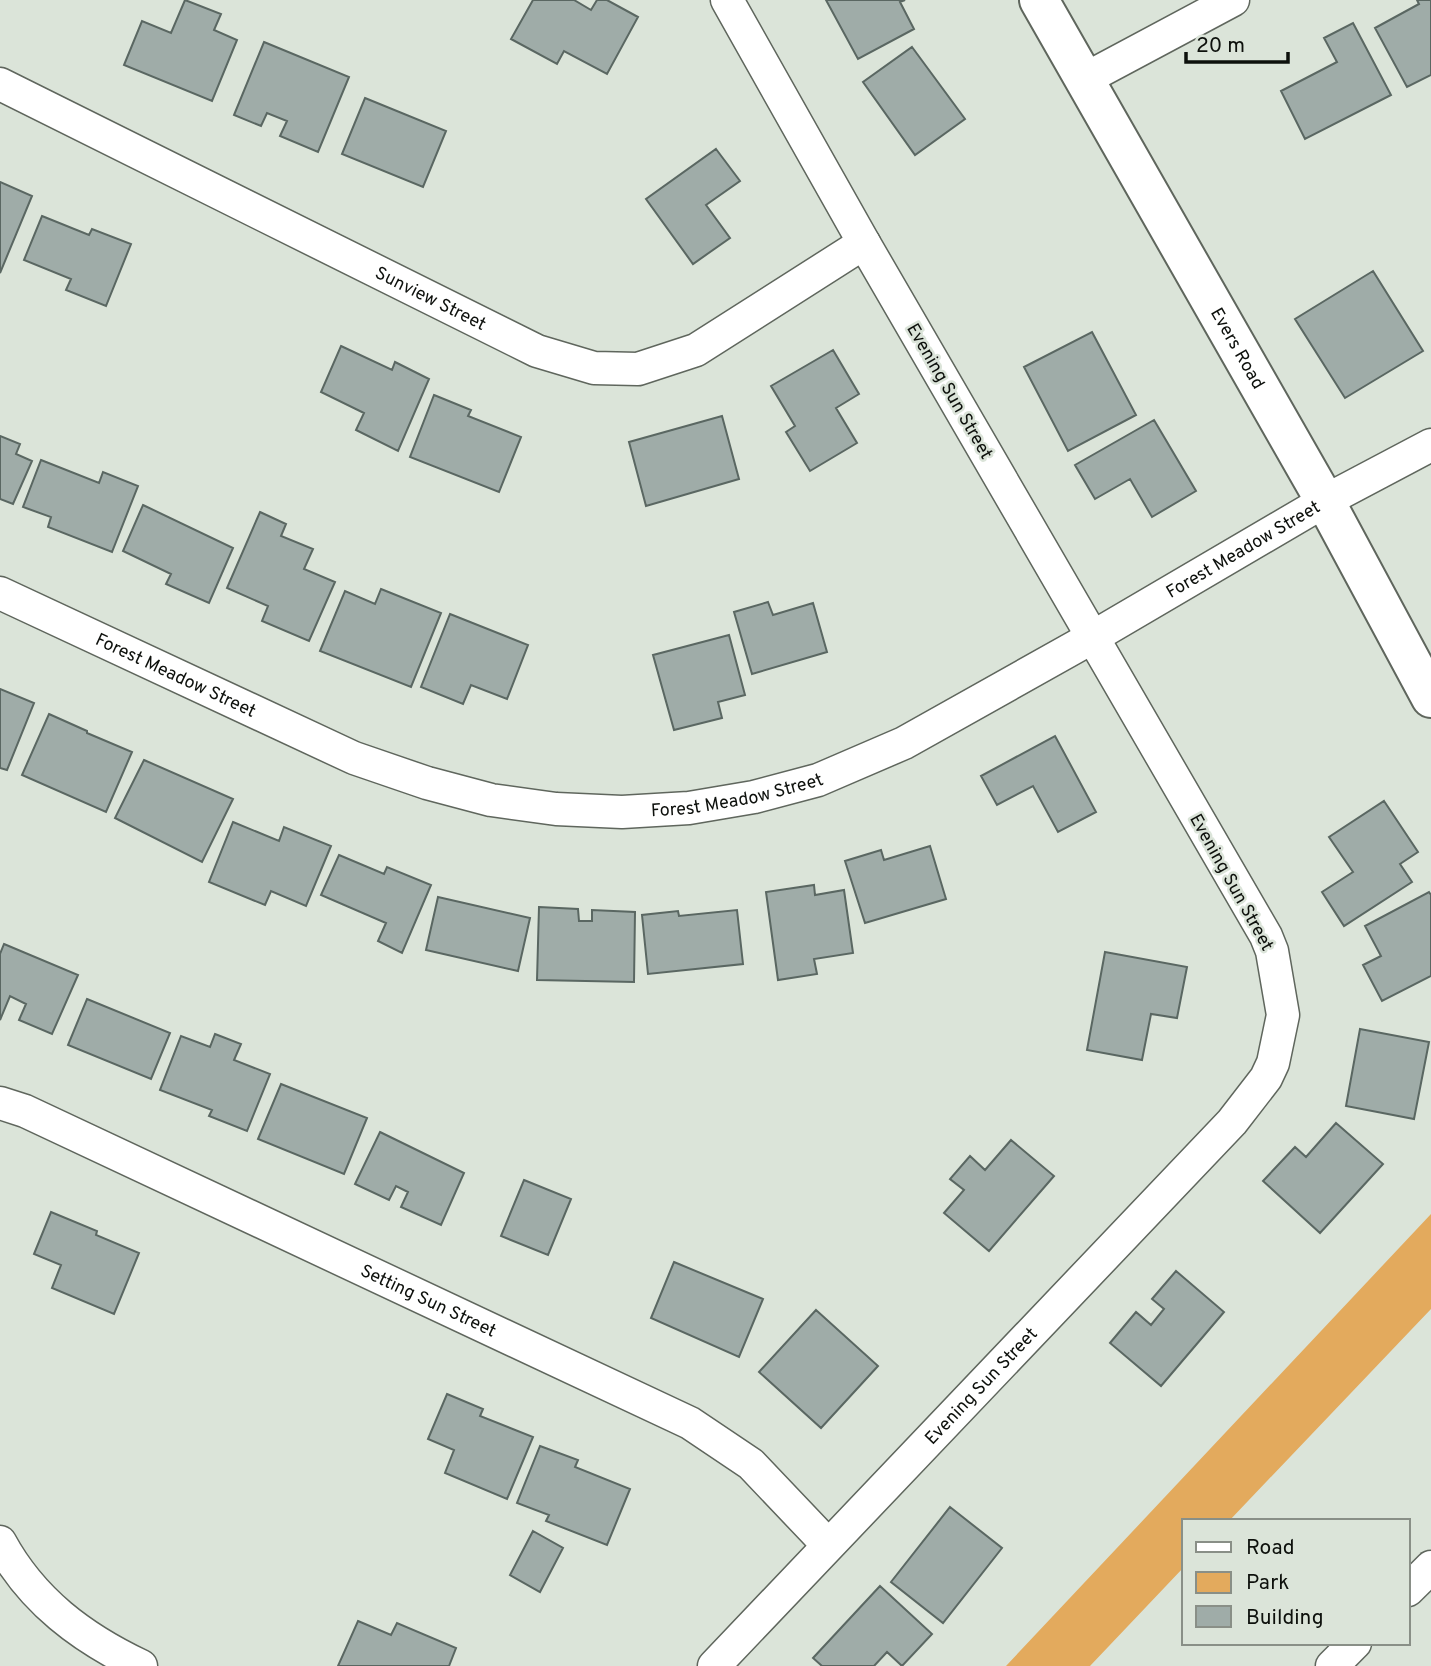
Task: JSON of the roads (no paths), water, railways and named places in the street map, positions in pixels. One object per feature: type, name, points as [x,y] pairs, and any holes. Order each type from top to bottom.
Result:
[{"type":"main road","name":"Evers Road","points":[[1039,0],[1325,501],[1431,698]]},
{"type":"street","name":"Evening Sun Street","points":[[714,1666],[1232,1122],[1266,1078],[1273,1063],[1283,1015],[1272,951],[1266,936],[864,243],[727,0]]},
{"type":"street","points":[[1085,79],[1233,0]]},
{"type":"street","name":"Sunview Street","points":[[0,84],[537,351],[594,368],[638,369],[696,350],[864,243]]},
{"type":"street","name":"Forest Meadow Street","points":[[0,593],[354,758],[427,783],[491,800],[556,809],[622,813],[688,808],[741,800],[818,780],[904,743],[1093,637],[1325,501],[1431,445]]},
{"type":"street","name":"Setting Sun Street","points":[[0,1103],[25,1111],[690,1423],[751,1464],[828,1545]]},
{"type":"street","points":[[0,1542],[24,1580],[63,1620],[110,1651],[141,1666]]},
{"type":"street","points":[[1410,1588],[1431,1567]]},
{"type":"street","points":[[1332,1666],[1353,1645]]}]
